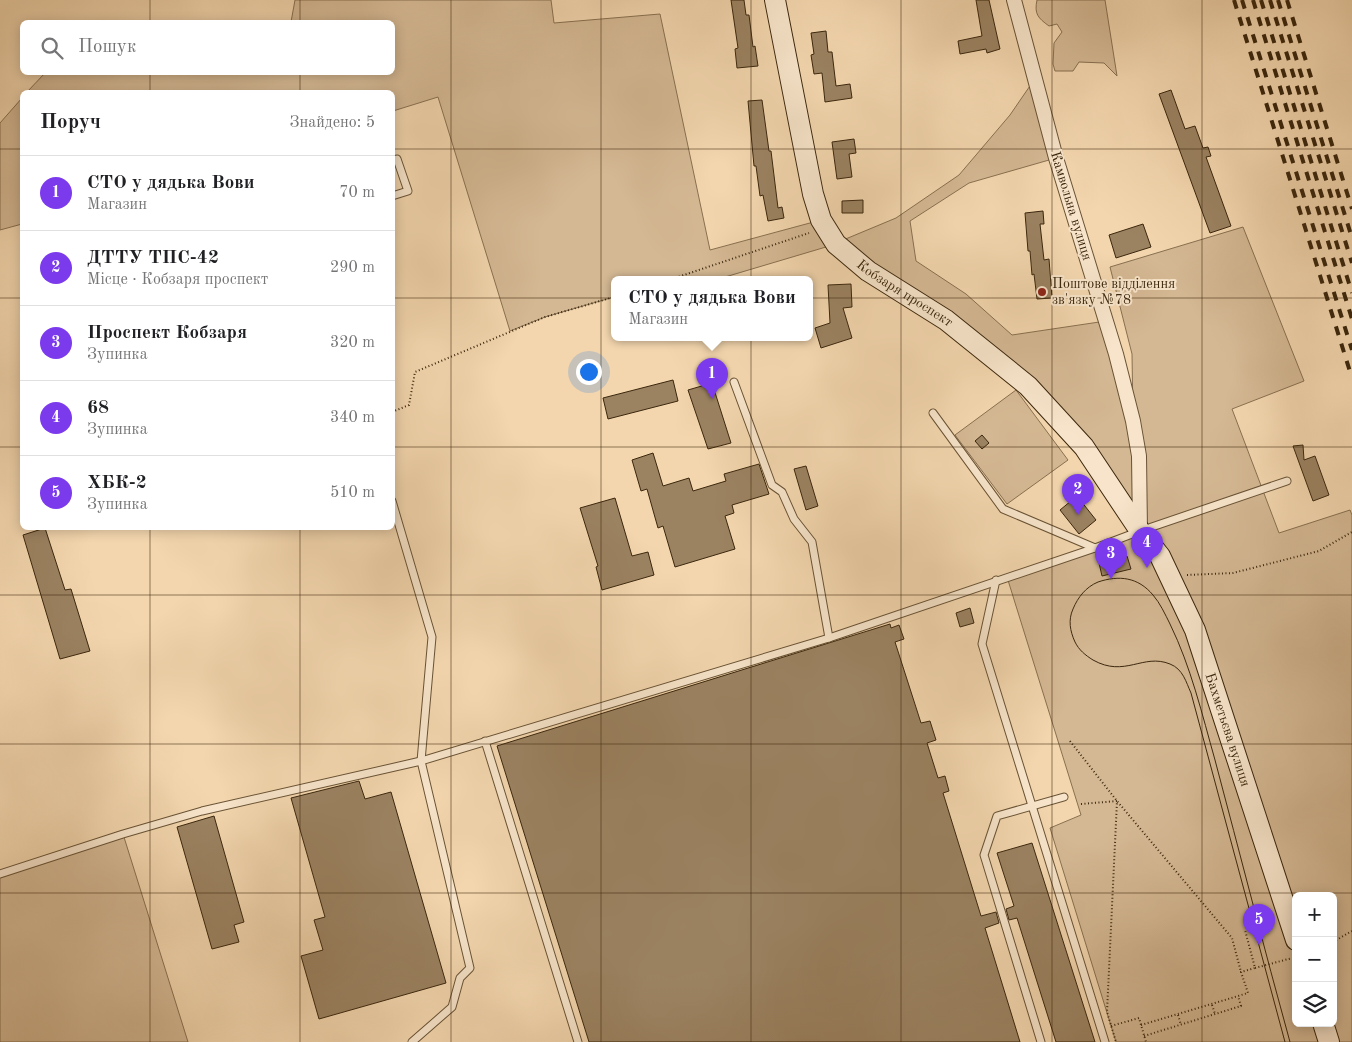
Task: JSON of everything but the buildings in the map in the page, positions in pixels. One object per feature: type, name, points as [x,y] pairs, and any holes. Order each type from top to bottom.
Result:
[{"type":"main road","name":"Кобзаря проспект","points":[[775,0],[813,194],[821,220],[836,244],[868,270],[946,320],[1028,386],[1084,447],[1140,531]]},
{"type":"main road","name":"Бахметьєва вулиця","points":[[1140,531],[1160,556],[1195,630],[1295,937]]},
{"type":"main road","points":[[1324,1027],[1329,1042]]},
{"type":"street","name":"Камвольна вулиця","points":[[1014,0],[1054,150],[1116,354],[1133,421],[1139,456],[1140,531]]},
{"type":"lane","points":[[395,160],[397,160],[408,191],[395,195]]},
{"type":"lane","points":[[734,382],[772,484],[782,492],[794,519],[812,542],[829,638]]},
{"type":"lane","points":[[933,412],[1003,509],[1095,548]]},
{"type":"lane","points":[[0,874],[113,837],[202,811],[421,761],[829,638],[1287,481]]},
{"type":"lane","points":[[395,512],[432,637],[421,761],[470,968],[460,978],[452,1008],[412,1042]]},
{"type":"lane","points":[[996,580],[982,644],[1105,1042]]},
{"type":"lane","points":[[485,741],[578,1042]]},
{"type":"lane","points":[[1041,1042],[984,855],[997,816],[1064,797]]},
{"type":"path","points":[[681,276],[808,234],[821,220]]},
{"type":"path","points":[[395,411],[409,405],[415,372],[545,317],[611,298]]},
{"type":"path","points":[[1169,575],[1233,573],[1319,551],[1352,532]]},
{"type":"path","points":[[1070,741],[1117,801],[1232,938],[1248,993],[1141,1025]]},
{"type":"path","points":[[1081,804],[1117,801]]},
{"type":"path","points":[[1116,1042],[1107,1012],[1117,801]]},
{"type":"path","points":[[1245,930],[1255,968]]},
{"type":"path","points":[[1337,940],[1352,931]]},
{"type":"path","points":[[1242,972],[1292,958]]},
{"type":"path","points":[[1144,1036],[1241,1006],[1238,996]]},
{"type":"path","points":[[1212,1004],[1215,1014]]},
{"type":"path","points":[[1177,1014],[1181,1025]]},
{"type":"path","points":[[1111,1026],[1138,1018],[1146,1042]]},
{"type":"shaded area","points":[[295,0],[551,0],[554,23],[660,14],[710,250],[821,220],[836,243],[896,218],[959,175],[1010,115],[1034,80],[1056,158],[969,183],[910,221],[916,261],[966,294],[1012,335],[1106,321],[1133,418],[1132,354],[1110,267],[1243,227],[1304,381],[1232,409],[1279,533],[1350,510],[1352,515],[1352,1042],[1116,1042],[1050,828],[1081,815],[1007,577],[1139,531],[1028,386],[836,244],[728,276],[611,276],[611,298],[545,317],[510,331],[438,97],[395,110],[395,90],[29,90],[43,75],[395,75],[395,20],[291,20]]},
{"type":"shaded area","points":[[1037,0],[1105,0],[1117,76],[1104,63],[1079,62],[1073,71],[1055,71],[1053,64],[1054,43],[1062,32],[1057,24],[1049,26],[1040,18],[1036,9]]},
{"type":"shaded area","points":[[20,100],[20,225],[0,230],[0,123]]},
{"type":"shaded area","points":[[1016,390],[1068,460],[1007,504],[955,435]]},
{"type":"shaded area","points":[[123,834],[188,1042],[0,1042],[0,874]]},
{"type":"tram line","points":[[1285,1042],[1186,680],[1174,666],[1160,661],[1115,667],[1093,660],[1080,650],[1071,630],[1071,613],[1077,600],[1083,593],[1098,582],[1121,578],[1141,584],[1158,602],[1177,640],[1190,674],[1205,725],[1290,1042]]},
{"type":"railway","points":[[1234,0],[1352,378]]},
{"type":"railway","points":[[1242,0],[1352,350]]},
{"type":"railway","points":[[1253,0],[1352,319]]},
{"type":"railway","points":[[1261,0],[1352,293]]},
{"type":"railway","points":[[1270,0],[1352,263]]},
{"type":"railway","points":[[1278,0],[1352,238]]},
{"type":"railway","points":[[1287,0],[1352,209]]},
{"type":"place","name":"Поштове відділення зв'язку №78","points":[[1042,292]]},
{"type":"place","name":"СТО у дядька Вови","points":[[712,399]]},
{"type":"place","name":"ДТТУ ТПС-42","points":[[1078,515]]},
{"type":"place","name":"68","points":[[1147,568]]},
{"type":"place","name":"Проспект Кобзаря","points":[[1111,579]]},
{"type":"place","name":"ХБК-2","points":[[1259,945]]}]
